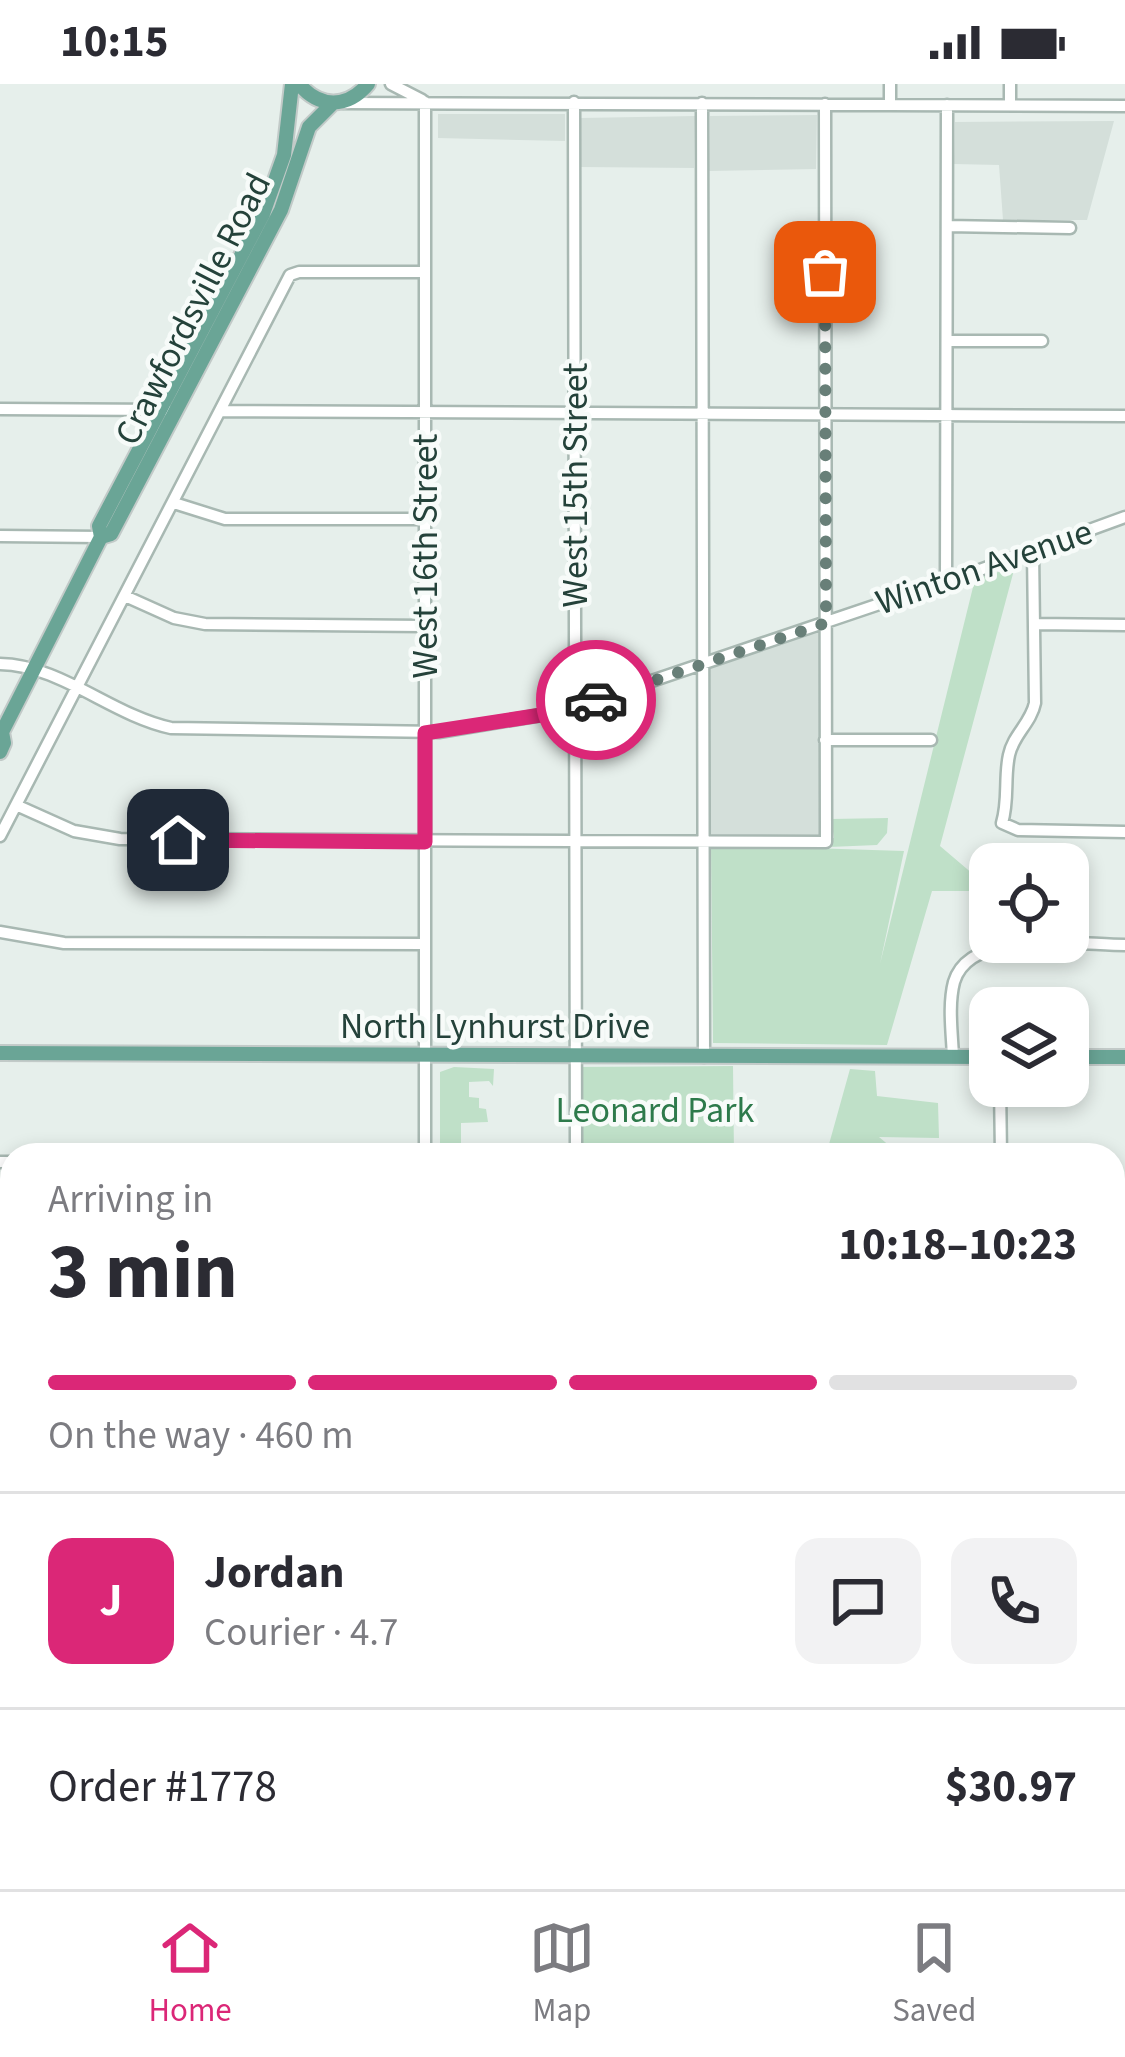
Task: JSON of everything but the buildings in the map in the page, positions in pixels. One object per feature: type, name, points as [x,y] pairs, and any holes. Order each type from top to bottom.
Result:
[{"type":"main road","points":[[295,84],[315,99],[337,103],[368,84]]},
{"type":"main road","name":"Crawfordsville Road","points":[[0,752],[1,733],[101,537],[111,534],[269,200],[287,139],[295,84]]},
{"type":"main road","name":"Crawfordsville Road","points":[[168,410],[287,199],[309,128],[337,103]]},
{"type":"main road","name":"North Lynhurst Drive","points":[[0,1053],[969,1057]]},
{"type":"main road","points":[[1089,1057],[1125,1058]]},
{"type":"street","points":[[391,84],[425,102]]},
{"type":"street","points":[[890,84],[890,104]]},
{"type":"street","points":[[1010,84],[1010,105]]},
{"type":"street","name":"West 16th Street","points":[[425,102],[425,1143]]},
{"type":"street","name":"West 15th Street","points":[[574,102],[576,1143]]},
{"type":"street","points":[[337,103],[1125,106]]},
{"type":"street","points":[[702,104],[704,1057]]},
{"type":"street","points":[[16,805],[67,828],[112,839],[826,842],[825,104]]},
{"type":"street","points":[[946,582],[947,105]]},
{"type":"street","points":[[946,226],[1070,228]]},
{"type":"street","points":[[0,836],[290,275],[425,272]]},
{"type":"street","points":[[947,341],[1042,341]]},
{"type":"street","points":[[0,409],[168,410]]},
{"type":"street","points":[[220,411],[1125,416]]},
{"type":"street","points":[[174,503],[225,519],[425,519]]},
{"type":"street","name":"Winton Avenue","points":[[35,668],[137,719],[182,730],[425,733],[486,725],[574,707],[1125,517]]},
{"type":"street","points":[[0,536],[101,537]]},
{"type":"street","points":[[1033,552],[1034,707],[1010,752],[1008,802],[1002,823],[1018,830],[1125,832]]},
{"type":"street","points":[[125,596],[160,613],[205,624],[425,626]]},
{"type":"street","points":[[1034,624],[1125,626]]},
{"type":"street","points":[[0,664],[35,668]]},
{"type":"street","points":[[825,740],[931,740]]},
{"type":"street","points":[[0,932],[64,944],[425,944]]},
{"type":"street","points":[[952,1057],[953,985],[962,965],[979,951],[999,945],[1125,945]]},
{"type":"street","points":[[1000,1107],[1001,1143]]},
{"type":"shaded area","points":[[438,114],[565,114],[565,141],[438,138]]},
{"type":"shaded area","points":[[817,115],[816,169],[709,171],[710,116]]},
{"type":"shaded area","points":[[695,116],[694,168],[581,167],[581,118]]},
{"type":"shaded area","points":[[1114,121],[1087,220],[1003,220],[999,165],[954,164],[955,122]]},
{"type":"shaded area","points":[[819,630],[821,839],[710,839],[709,669]]},
{"type":"green space","points":[[1014,570],[940,846],[969,871],[969,891],[932,891],[887,1045],[713,1043],[711,845],[904,851],[880,964],[976,575]]},
{"type":"green space","points":[[888,818],[887,833],[877,845],[829,847],[829,837],[834,838],[831,819]]},
{"type":"green space","name":"Leonard Park","points":[[733,1066],[734,1143],[576,1143],[576,1067]]},
{"type":"green space","points":[[454,1067],[494,1069],[493,1086],[489,1081],[469,1082],[469,1097],[479,1098],[488,1122],[461,1123],[461,1143],[440,1143],[440,1072]]},
{"type":"green space","points":[[850,1069],[875,1071],[877,1096],[938,1103],[939,1138],[879,1137],[886,1143],[829,1143]]},
{"type":"way so far","points":[[596,700],[826,623],[825,272]]},
{"type":"route","points":[[178,840],[425,842],[425,733],[560,712],[596,700]]}]
